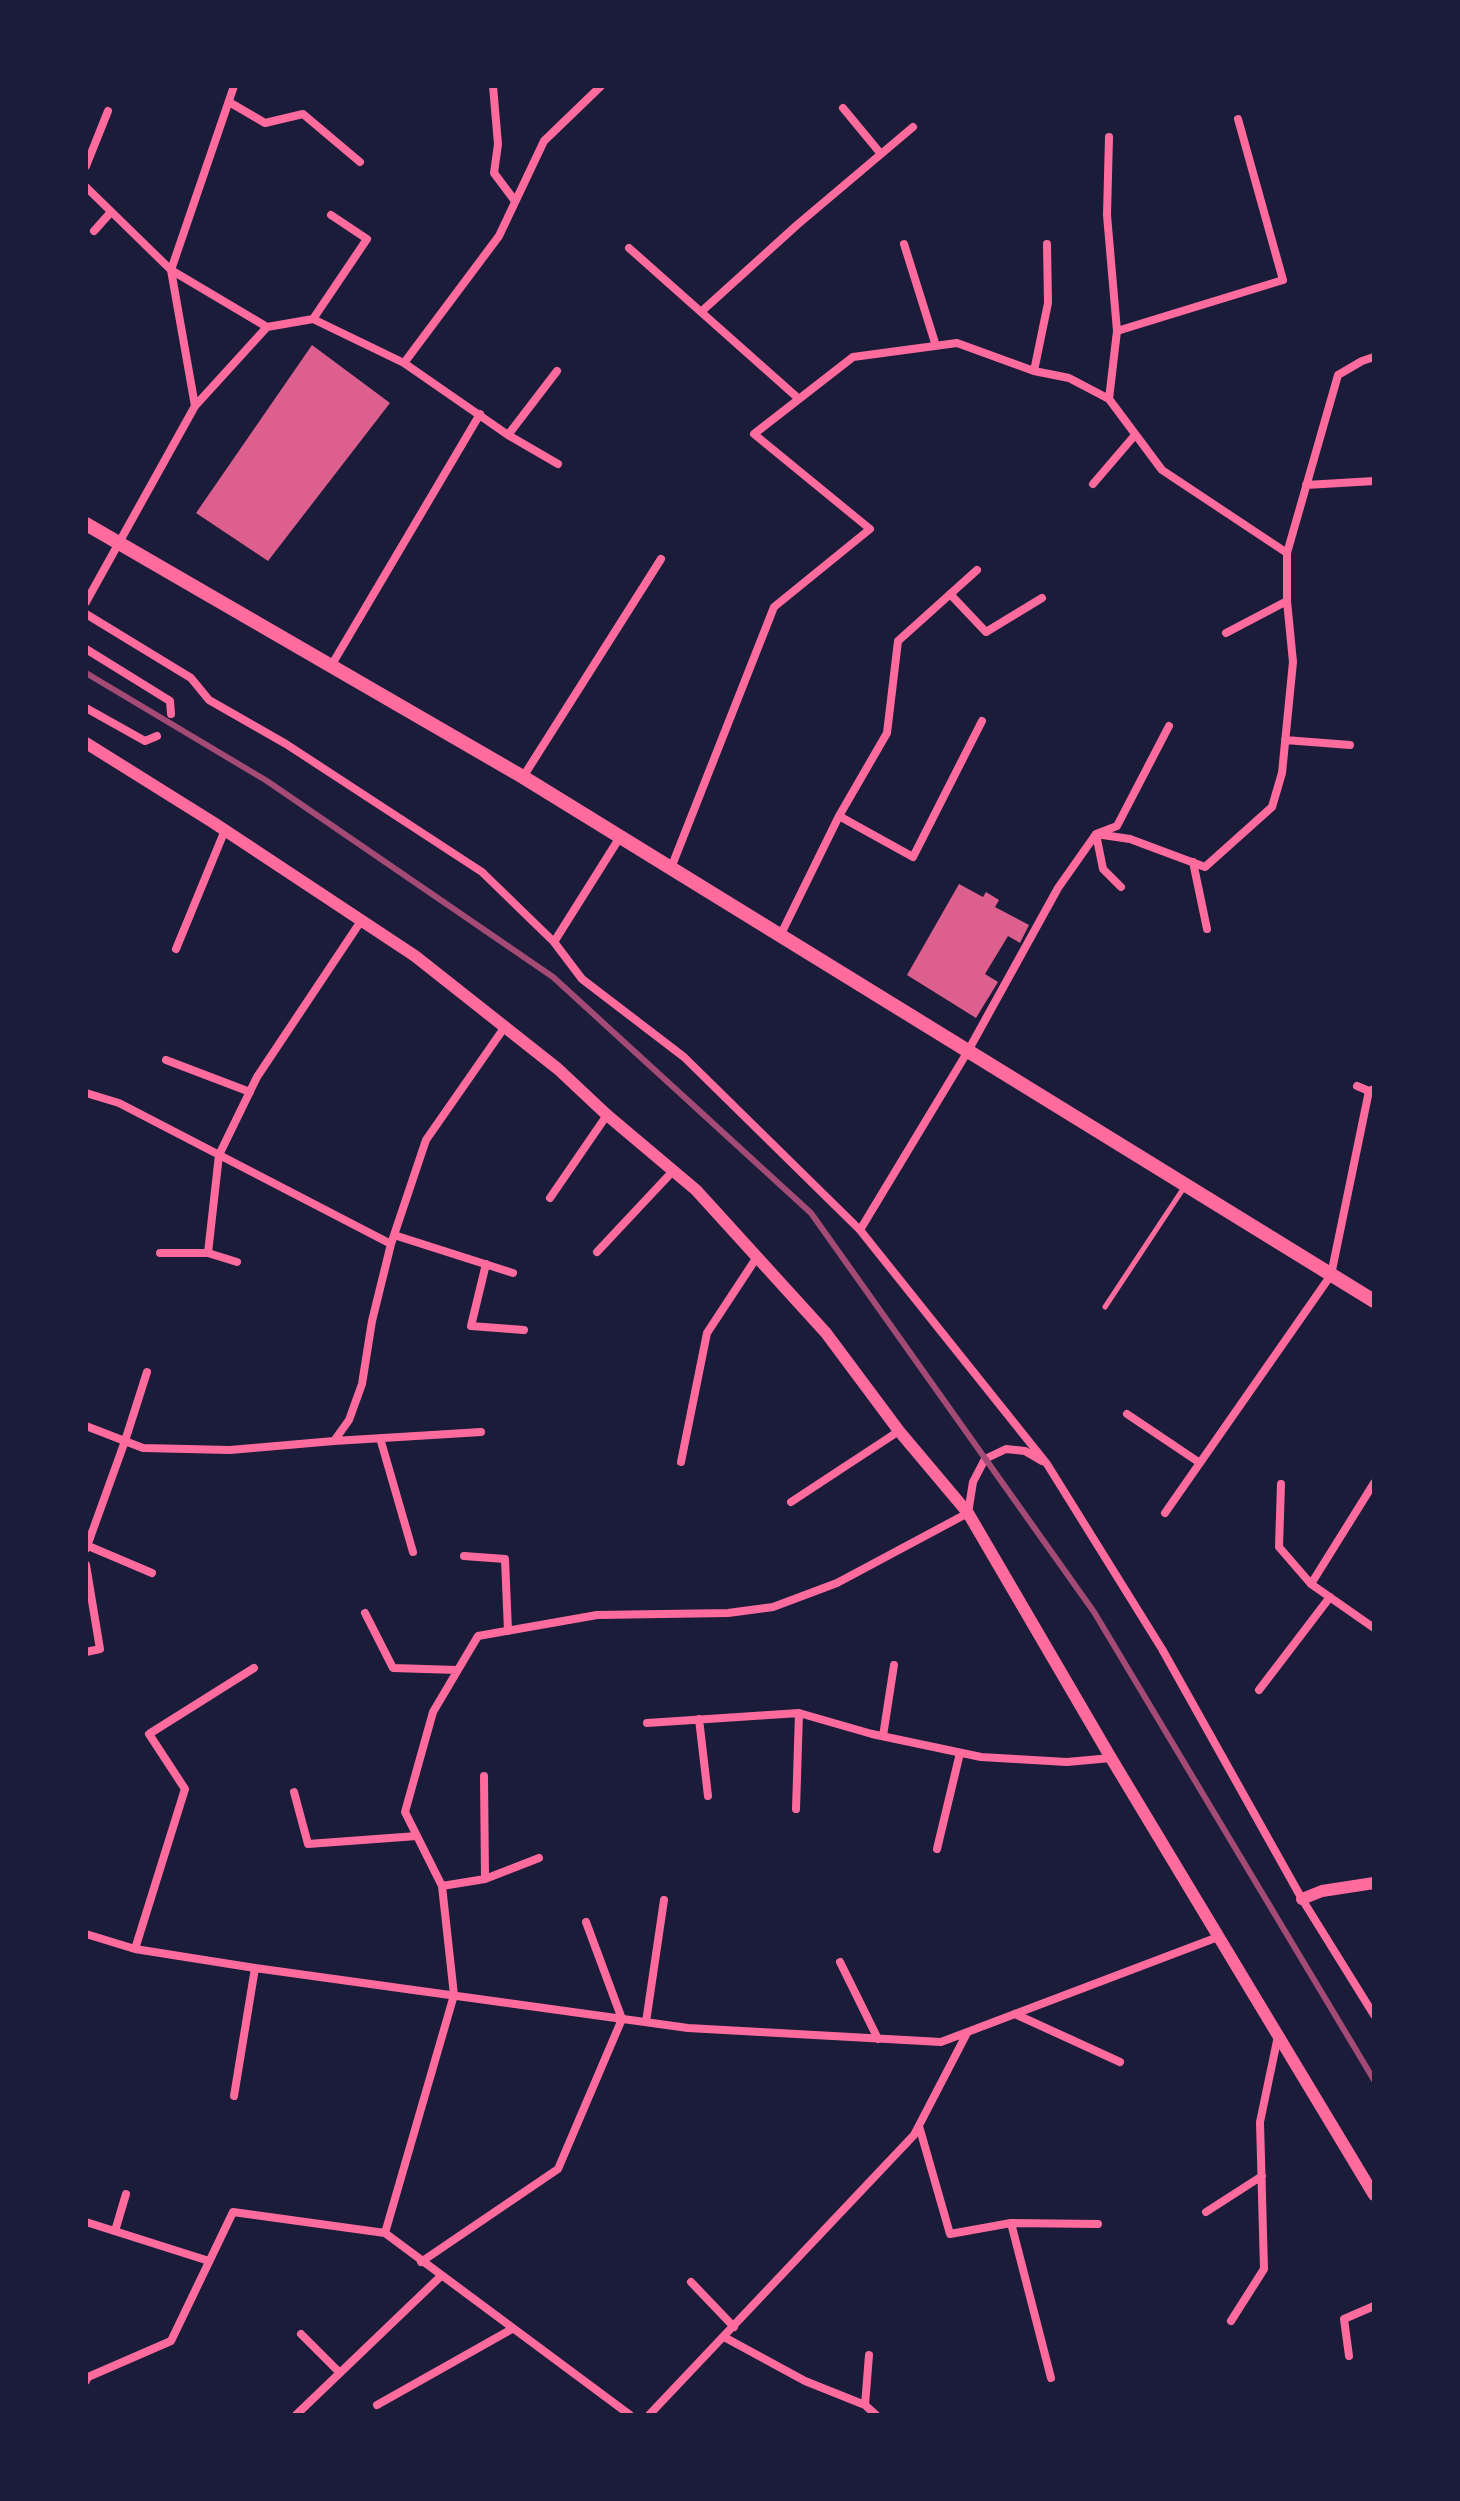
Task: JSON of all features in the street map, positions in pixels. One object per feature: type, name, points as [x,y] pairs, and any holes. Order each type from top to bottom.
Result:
[{"type":"main road","points":[[86,524],[523,777],[1374,1301]]},
{"type":"main road","points":[[86,743],[225,830],[415,956],[558,1069],[696,1190],[826,1333],[899,1431],[968,1513],[1111,1758],[1374,2195]]},
{"type":"main road","points":[[1302,1899],[1322,1891],[1374,1883]]},
{"type":"street","points":[[195,406],[171,270],[234,86]]},
{"type":"street","points":[[493,86],[498,144],[494,173],[515,201]]},
{"type":"street","points":[[404,363],[499,236],[544,141],[601,86]]},
{"type":"street","points":[[229,102],[265,123],[303,114],[360,162]]},
{"type":"street","points":[[843,108],[881,154]]},
{"type":"street","points":[[86,166],[108,111]]},
{"type":"street","points":[[1117,331],[1283,280],[1238,119]]},
{"type":"street","points":[[702,311],[913,127]]},
{"type":"street","points":[[1109,137],[1107,215],[1117,331],[1109,399]]},
{"type":"street","points":[[86,187],[171,270],[267,327]]},
{"type":"street","points":[[94,231],[111,212]]},
{"type":"street","points":[[313,319],[367,239],[331,215]]},
{"type":"street","points":[[904,244],[936,346]]},
{"type":"street","points":[[1034,371],[1048,303],[1047,244]]},
{"type":"street","points":[[629,248],[799,399]]},
{"type":"street","points":[[86,602],[195,406],[267,327],[313,319],[404,363],[508,435],[558,464]]},
{"type":"street","points":[[671,868],[774,607],[870,529],[754,434],[853,357],[957,343],[1034,371],[1069,378],[1109,399],[1162,470],[1287,553]]},
{"type":"street","points":[[1096,834],[1130,839],[1205,867],[1272,807],[1282,773],[1293,662],[1287,601],[1287,553],[1338,375],[1374,357]]},
{"type":"street","points":[[508,435],[557,371]]},
{"type":"street","points":[[331,666],[480,414]]},
{"type":"street","points":[[1093,484],[1135,435]]},
{"type":"street","points":[[1306,485],[1374,481]]},
{"type":"street","points":[[523,777],[661,559]]},
{"type":"street","points":[[780,936],[839,816],[887,733],[898,641],[977,570]]},
{"type":"street","points":[[950,594],[986,632],[1042,598]]},
{"type":"street","points":[[1226,633],[1287,601]]},
{"type":"street","points":[[86,614],[191,678],[209,700],[286,744],[482,872],[554,942],[582,979],[684,1057],[860,1230],[1047,1464],[1162,1649],[1302,1899],[1374,2015]]},
{"type":"street","points":[[86,649],[170,701],[171,714]]},
{"type":"street","points":[[86,708],[145,741],[157,736]]},
{"type":"street","points":[[839,816],[913,857],[982,721]]},
{"type":"street","points":[[860,1230],[968,1051],[1058,888],[1096,834],[1117,826],[1169,726]]},
{"type":"street","points":[[1285,740],[1350,745]]},
{"type":"street","points":[[176,949],[225,830]]},
{"type":"street","points":[[1096,834],[1103,869],[1121,887]]},
{"type":"street","points":[[554,942],[620,837]]},
{"type":"street","points":[[1193,862],[1207,929]]},
{"type":"street","points":[[208,1253],[219,1155],[257,1077],[361,921]]},
{"type":"street","points":[[334,1441],[349,1420],[362,1384],[372,1321],[393,1239],[426,1140],[504,1028]]},
{"type":"street","points":[[166,1060],[250,1092]]},
{"type":"street","points":[[1165,1513],[1331,1275],[1372,1090],[1357,1086]]},
{"type":"street","points":[[86,1093],[119,1103],[393,1239],[513,1273]]},
{"type":"street","points":[[550,1198],[607,1115]]},
{"type":"street","points":[[597,1252],[673,1171]]},
{"type":"street","points":[[160,1253],[208,1253],[237,1262]]},
{"type":"street","points":[[681,1462],[707,1333],[757,1257]]},
{"type":"street","points":[[486,1264],[471,1326],[524,1330]]},
{"type":"street","points":[[147,1372],[86,1546],[152,1573]]},
{"type":"street","points":[[1127,1414],[1200,1463]]},
{"type":"street","points":[[86,1426],[143,1448],[230,1450],[481,1432]]},
{"type":"street","points":[[791,1502],[899,1431]]},
{"type":"street","points":[[380,1438],[413,1552]]},
{"type":"street","points":[[385,2233],[454,1995],[442,1886],[405,1812],[433,1712],[478,1636],[597,1615],[728,1613],[773,1607],[837,1583],[968,1513],[973,1482],[985,1459],[1006,1449],[1025,1451],[1047,1464]]},
{"type":"street","points":[[1311,1584],[1374,1483]]},
{"type":"street","points":[[1281,1484],[1279,1547],[1311,1584],[1374,1628]]},
{"type":"street","points":[[464,1556],[505,1559],[508,1631]]},
{"type":"street","points":[[86,1565],[100,1649],[86,1652]]},
{"type":"street","points":[[1259,1690],[1330,1597]]},
{"type":"street","points":[[365,1613],[393,1668],[457,1670]]},
{"type":"street","points":[[883,1736],[894,1665]]},
{"type":"street","points":[[135,1949],[185,1789],[149,1734],[254,1668]]},
{"type":"street","points":[[647,1723],[799,1713],[883,1736],[981,1757],[1067,1762],[1111,1758]]},
{"type":"street","points":[[796,1809],[799,1713]]},
{"type":"street","points":[[699,1719],[708,1796]]},
{"type":"street","points":[[937,1849],[960,1753]]},
{"type":"street","points":[[484,1776],[485,1879]]},
{"type":"street","points":[[294,1792],[308,1844],[417,1836]]},
{"type":"street","points":[[442,1886],[485,1879],[539,1858]]},
{"type":"street","points":[[646,2022],[664,1900]]},
{"type":"street","points":[[421,2262],[558,2169],[622,2019],[586,1922]]},
{"type":"street","points":[[86,1934],[135,1949],[255,1968],[688,2028],[941,2042],[1218,1937]]},
{"type":"street","points":[[840,1962],[878,2039]]},
{"type":"street","points":[[234,2096],[255,1968]]},
{"type":"street","points":[[1015,2014],[1120,2062]]},
{"type":"street","points":[[649,2415],[914,2135],[967,2032]]},
{"type":"street","points":[[1231,2321],[1264,2269],[1260,2122],[1278,2036]]},
{"type":"street","points":[[919,2125],[950,2234],[1011,2223],[1098,2224]]},
{"type":"street","points":[[1206,2212],[1262,2176]]},
{"type":"street","points":[[115,2231],[126,2194]]},
{"type":"street","points":[[86,2381],[88,2377],[171,2341],[233,2212],[385,2233],[630,2415]]},
{"type":"street","points":[[86,2222],[209,2261]]},
{"type":"street","points":[[1011,2223],[1051,2378]]},
{"type":"street","points":[[296,2415],[441,2276]]},
{"type":"street","points":[[691,2282],[734,2327]]},
{"type":"street","points":[[1349,2356],[1344,2319],[1374,2306]]},
{"type":"street","points":[[377,2405],[512,2329]]},
{"type":"street","points":[[301,2334],[340,2373]]},
{"type":"street","points":[[724,2337],[805,2381],[865,2405],[876,2415]]},
{"type":"street","points":[[865,2405],[869,2355]]},
{"type":"lane","points":[[1105,1307],[1185,1185]]},
{"type":"building","points":[[312,345],[390,403],[268,561],[196,513]]},
{"type":"building","points":[[959,884],[983,897],[986,892],[999,900],[995,907],[1029,925],[1020,943],[1008,936],[985,974],[998,982],[976,1018],[907,975]]},
{"type":"railway","points":[[86,673],[267,781],[553,977],[811,1213],[1094,1612],[1374,2080]]}]
